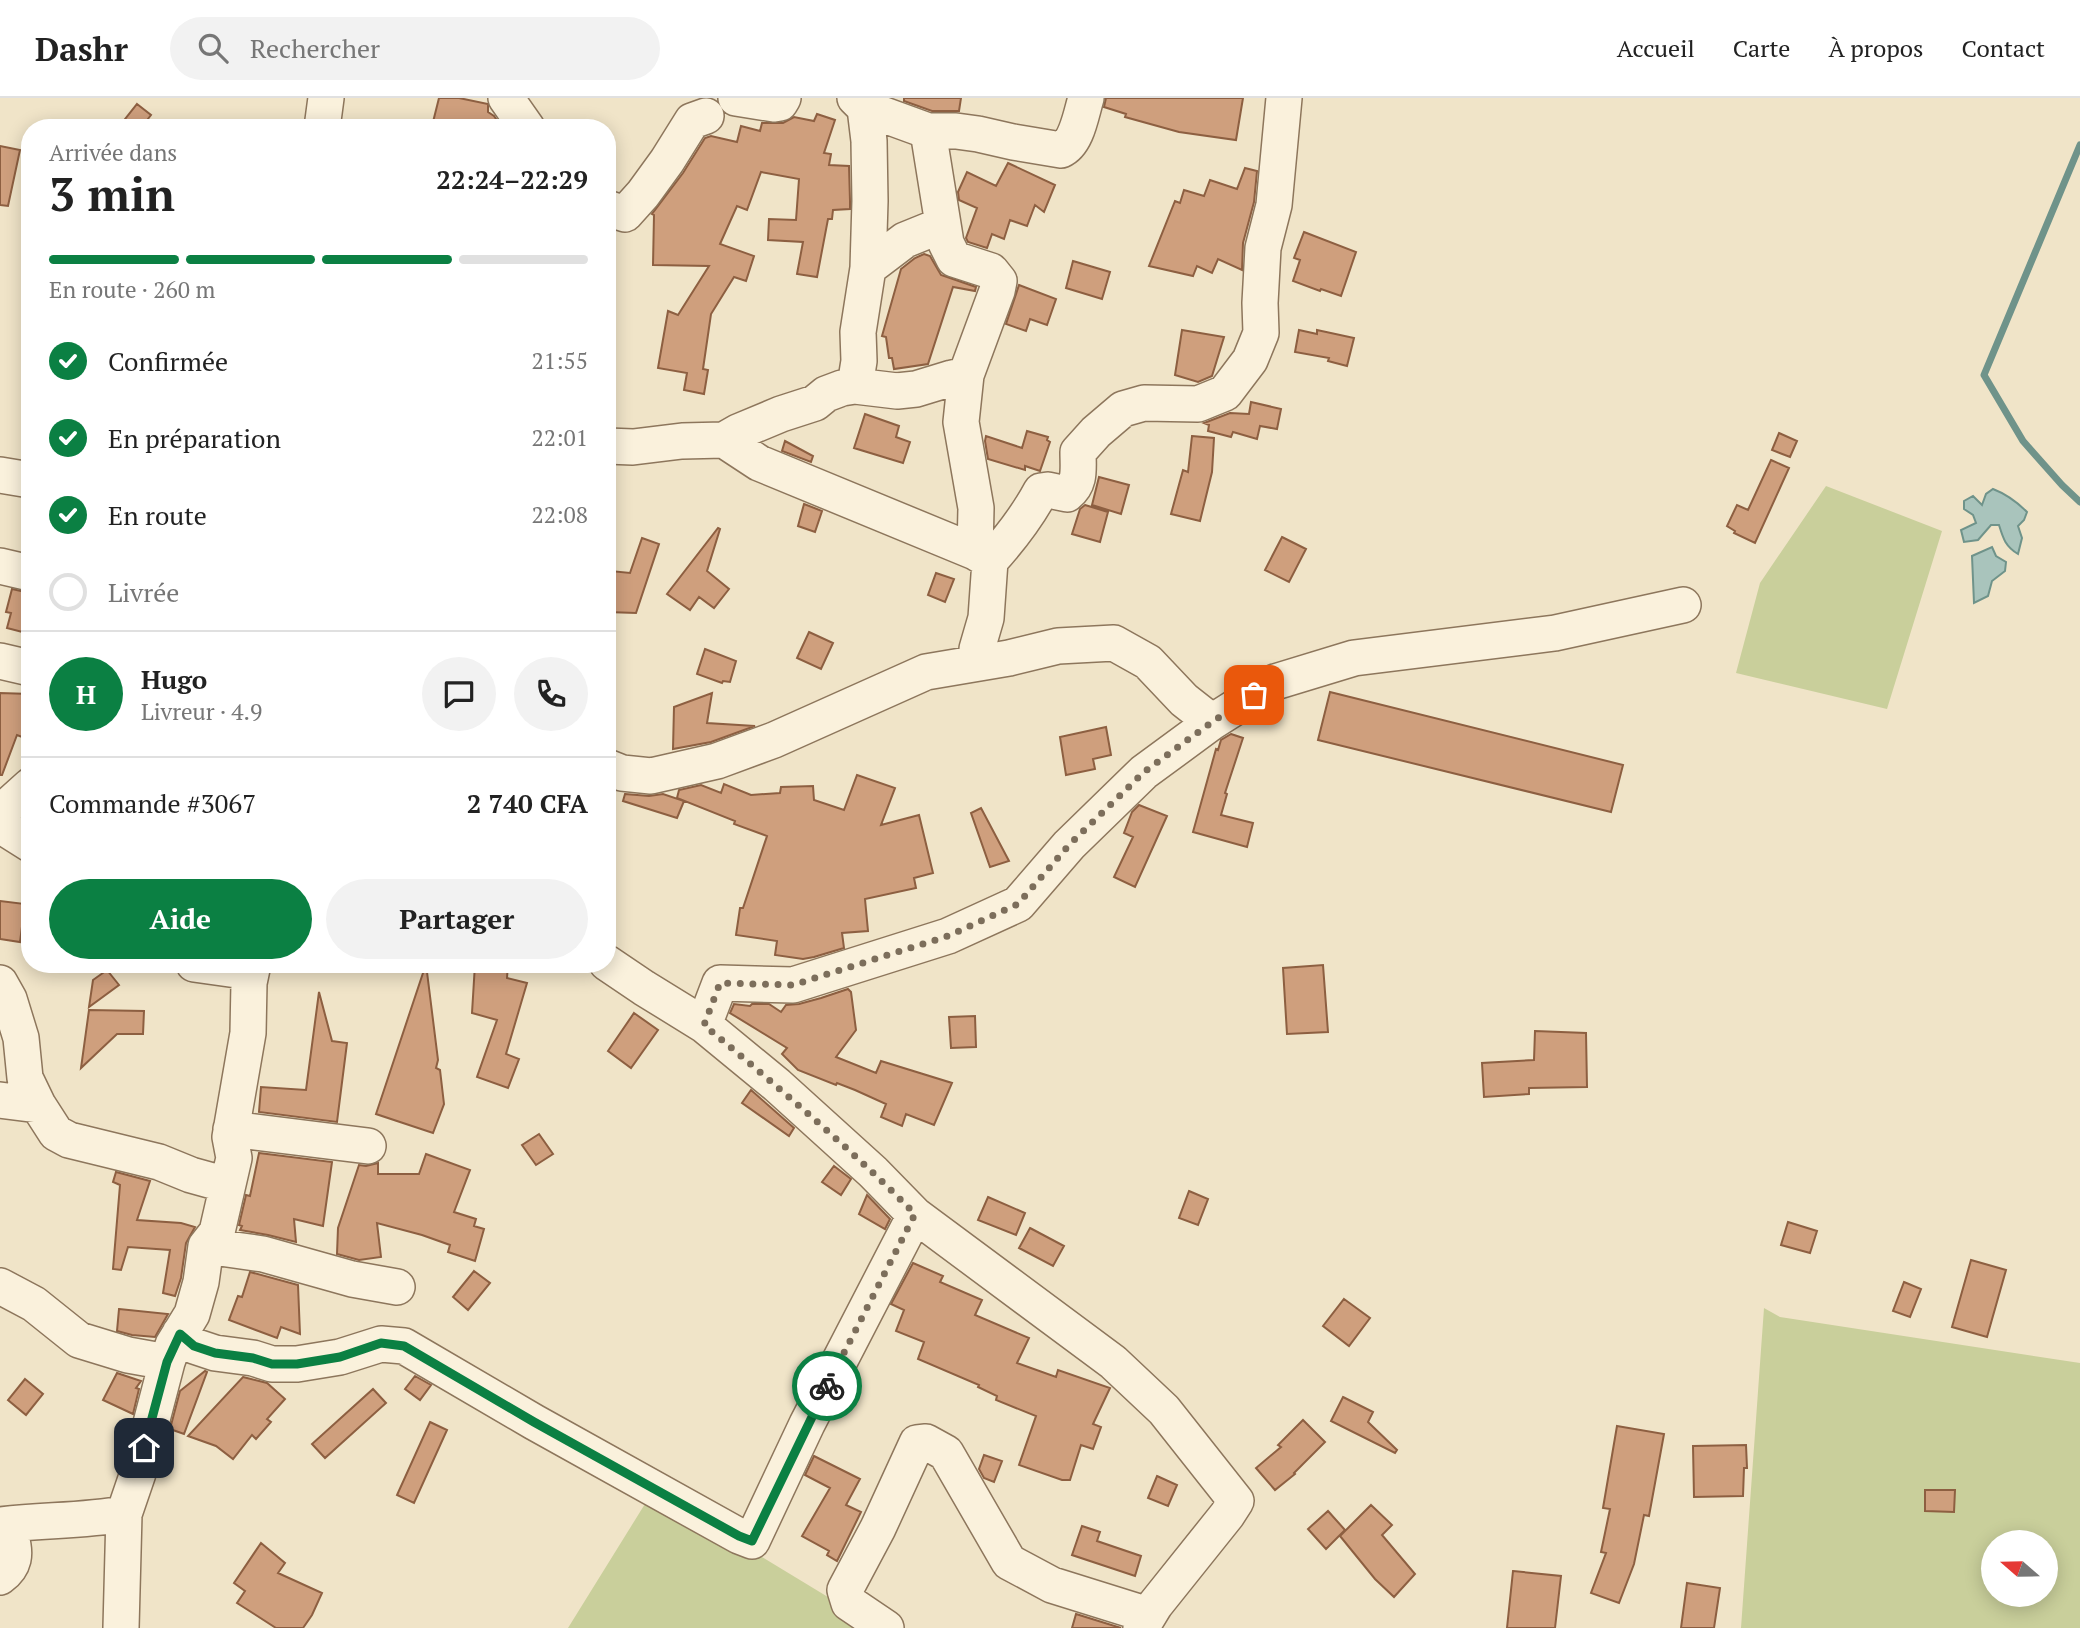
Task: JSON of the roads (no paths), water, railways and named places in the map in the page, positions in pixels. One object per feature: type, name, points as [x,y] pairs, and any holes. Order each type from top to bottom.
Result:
[{"type":"street","points":[[323,119],[326,98]]},
{"type":"street","points":[[506,98],[521,119]]},
{"type":"street","points":[[736,98],[774,104],[780,103],[783,98]]},
{"type":"street","points":[[860,103],[928,131],[978,134],[1061,150],[1072,140],[1086,98]]},
{"type":"street","points":[[983,556],[1012,536],[1041,491],[1067,494],[1073,489],[1078,480],[1078,452],[1123,409],[1144,402],[1198,404],[1224,393],[1250,360],[1261,332],[1264,248],[1274,205],[1284,98]]},
{"type":"street","points":[[855,386],[859,361],[858,332],[868,268],[870,189],[869,141],[860,103]]},
{"type":"street","points":[[616,211],[625,214],[667,161],[692,121],[706,116]]},
{"type":"street","points":[[928,131],[946,243],[954,259],[991,271],[999,281],[998,291],[966,375],[961,422],[983,556],[986,618],[976,663]]},
{"type":"street","points":[[868,268],[905,240],[942,225]]},
{"type":"street","points":[[616,446],[724,440],[781,414],[815,403],[826,394],[842,388],[855,386],[897,391],[916,389],[966,375]]},
{"type":"street","points":[[724,440],[759,463],[983,556]]},
{"type":"street","points":[[0,475],[21,478]]},
{"type":"street","points":[[0,566],[21,571]]},
{"type":"street","points":[[704,1025],[720,983],[793,985],[948,936],[1018,904],[1069,845],[1144,772],[1212,722],[1275,682],[1354,658],[1555,634],[1683,605]]},
{"type":"street","points":[[616,771],[651,776],[717,761],[774,740],[926,671],[1009,659],[1058,646],[1114,643],[1148,662],[1184,700],[1212,722]]},
{"type":"street","points":[[0,661],[21,666]]},
{"type":"street","points":[[0,813],[21,794]]},
{"type":"street","points":[[0,825],[21,839]]},
{"type":"street","points":[[616,969],[704,1025],[787,1094],[915,1214],[1113,1362],[1164,1410],[1236,1501],[1145,1621],[1052,1585],[1009,1562],[946,1453],[926,1442],[917,1443],[878,1528],[845,1590],[849,1603],[886,1628]]},
{"type":"street","points":[[121,1628],[124,1514],[173,1348],[192,1314],[201,1282],[206,1246],[217,1232],[234,1158],[230,1137],[248,1033],[252,973]]},
{"type":"street","points":[[0,983],[9,999],[21,1038],[25,1078],[56,1133],[69,1140],[159,1162],[227,1185]]},
{"type":"street","points":[[0,1100],[38,1105]]},
{"type":"street","points":[[231,1129],[368,1146]]},
{"type":"street","points":[[0,1286],[34,1304],[79,1340],[128,1355],[194,1346],[272,1364],[297,1364],[340,1357],[381,1343],[404,1346],[534,1422],[752,1541],[807,1424],[915,1214]]},
{"type":"street","points":[[206,1246],[263,1254],[352,1279],[397,1287]]},
{"type":"street","points":[[0,1525],[88,1520],[124,1514]]},
{"type":"street","points":[[0,1531],[11,1537],[16,1553],[8,1571],[0,1577]]},
{"type":"water","points":[[1993,489],[2027,512],[2018,526],[2022,538],[2018,554],[2005,541],[1999,525],[1991,525],[1978,540],[1964,542],[1961,530],[1976,523],[1973,515],[1964,509],[1964,501],[1973,496],[1982,505],[1986,494]]},
{"type":"water","points":[[1992,547],[1996,556],[2006,562],[2005,571],[1992,581],[1988,596],[1974,603],[1972,556]]},
{"type":"waterway","points":[[2080,145],[1984,375],[2023,441],[2080,502]]}]
